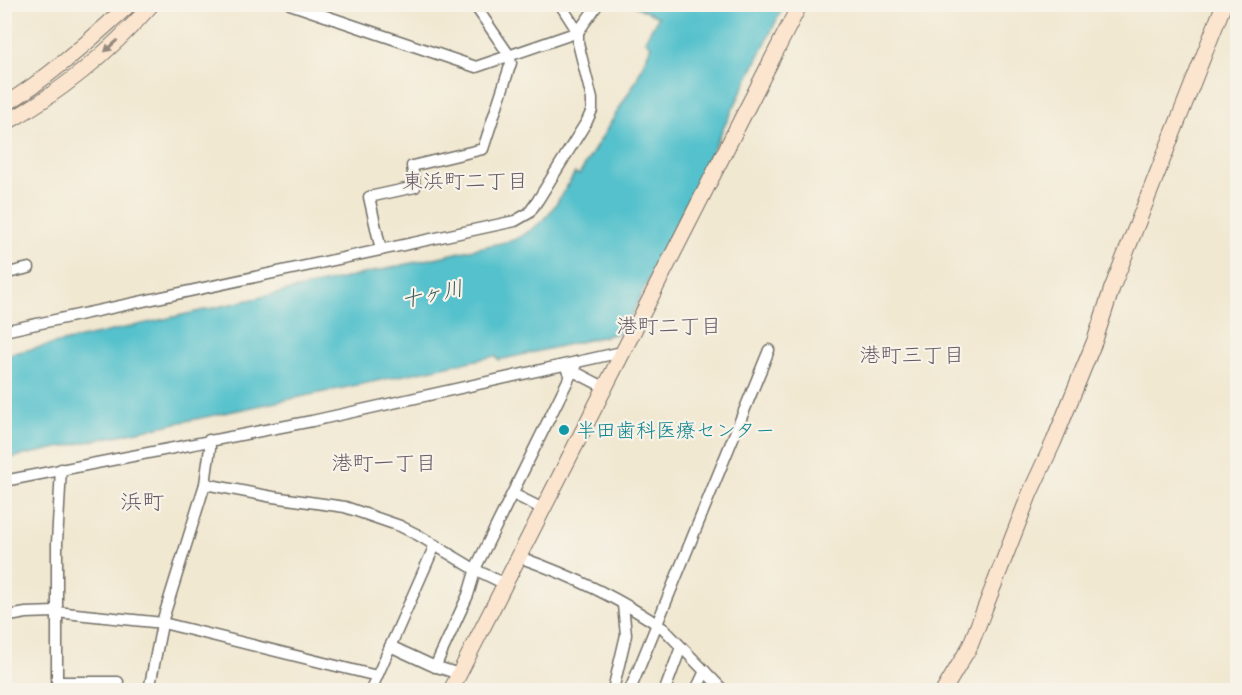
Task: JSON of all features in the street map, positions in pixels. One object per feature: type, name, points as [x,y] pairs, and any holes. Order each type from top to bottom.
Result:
[{"type":"street","points":[[4,105],[26,92],[74,54],[130,4]]},
{"type":"street","points":[[4,124],[63,87],[134,25],[152,4]]},
{"type":"street","points":[[290,4],[476,67],[578,32],[598,4]]},
{"type":"street","points":[[381,250],[369,197],[415,187],[412,166],[483,149],[511,63],[509,55],[474,4]]},
{"type":"street","points":[[4,331],[500,225],[515,221],[529,213],[592,110],[592,99],[578,43],[578,32],[560,4]]},
{"type":"street","points":[[451,690],[800,4]]},
{"type":"street","points":[[944,690],[970,646],[1030,493],[1054,441],[1224,4]]},
{"type":"street","points":[[4,274],[29,268]]},
{"type":"street","points":[[630,690],[769,350]]},
{"type":"street","points":[[4,481],[312,422],[550,368],[575,366],[622,352]]},
{"type":"street","points":[[575,366],[604,387]]},
{"type":"street","points":[[435,667],[468,595],[476,570],[575,366]]},
{"type":"street","points":[[149,690],[163,623],[186,540],[205,484],[209,440]]},
{"type":"street","points":[[61,469],[57,543],[57,686],[118,682]]},
{"type":"street","points":[[205,484],[273,497],[345,507],[400,526],[505,584]]},
{"type":"street","points":[[513,494],[543,509]]},
{"type":"street","points":[[371,690],[435,545]]},
{"type":"street","points":[[519,557],[550,568],[656,624],[723,690]]},
{"type":"street","points":[[613,690],[626,635],[623,605]]},
{"type":"street","points":[[4,617],[26,613],[56,612],[163,623],[377,676]]},
{"type":"street","points":[[390,646],[435,667],[459,674]]},
{"type":"street","points":[[665,690],[681,647]]},
{"type":"street","points":[[696,690],[705,671]]},
{"type":"water","name":"十ヶ川","points":[[633,5],[784,5],[623,332],[499,360],[495,356],[5,459],[5,355],[514,240],[536,227],[551,212],[575,173],[579,175],[636,81],[651,46],[645,40],[658,17]]},
{"type":"place","name":"半田歯科医療センター","points":[[564,430]]},
{"type":"district","name":"東浜町二丁目","points":[[465,181]]},
{"type":"district","name":"港町二丁目","points":[[669,326]]},
{"type":"district","name":"港町三丁目","points":[[912,355]]},
{"type":"district","name":"港町一丁目","points":[[384,463]]},
{"type":"district","name":"浜町","points":[[142,501]]}]
